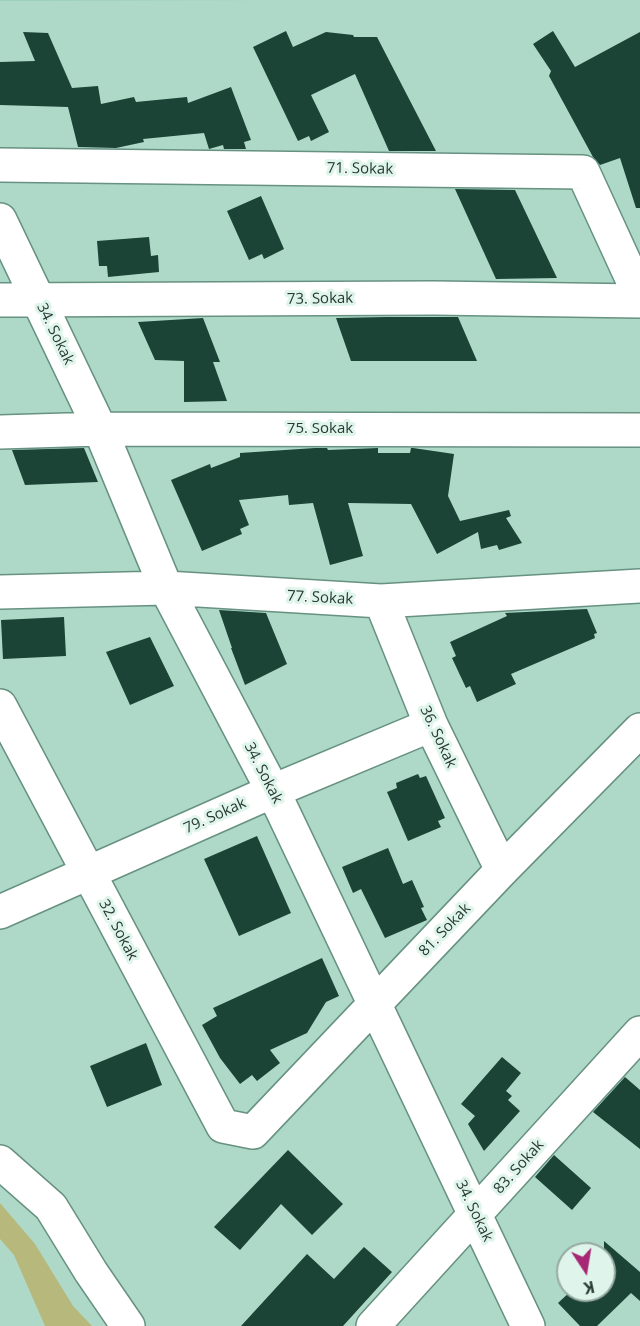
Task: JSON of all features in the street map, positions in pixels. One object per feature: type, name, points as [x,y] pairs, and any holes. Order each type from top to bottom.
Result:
[{"type":"street","name":"71. Sokak","points":[[0,165],[583,172],[640,296]]},
{"type":"street","name":"34. Sokak","points":[[0,220],[100,429],[166,588],[273,791],[528,1326]]},
{"type":"street","name":"73. Sokak","points":[[0,300],[434,298],[640,302]]},
{"type":"street","name":"75. Sokak","points":[[0,432],[100,429],[640,430]]},
{"type":"street","name":"77. Sokak","points":[[0,592],[166,588],[381,601],[640,586]]},
{"type":"street","name":"36. Sokak","points":[[381,601],[431,725],[502,870]]},
{"type":"street","name":"32. Sokak","points":[[0,706],[223,1126],[253,1132]]},
{"type":"street","name":"79. Sokak","points":[[0,912],[273,791],[431,725]]},
{"type":"street","name":"81. Sokak","points":[[253,1132],[502,870],[640,730]]},
{"type":"street","name":"83. Sokak","points":[[373,1326],[640,1034]]},
{"type":"street","points":[[0,1162],[51,1207],[128,1326]]},
{"type":"shaded area","points":[[0,0],[274,0],[0,1]]},
{"type":"shaded area","points":[[0,1203],[35,1244],[73,1306],[92,1326],[45,1326],[14,1255],[0,1239]]},
{"type":"building","points":[[286,31],[293,47],[326,32],[354,37],[377,37],[436,151],[389,151],[355,74],[311,95],[329,132],[311,141],[309,136],[298,141],[253,47]]},
{"type":"building","points":[[553,31],[575,67],[640,32],[640,208],[636,208],[620,158],[600,165],[593,157],[549,76],[551,71],[533,44]]},
{"type":"building","points":[[23,32],[48,33],[72,88],[98,86],[101,104],[134,97],[136,102],[187,97],[188,103],[231,87],[251,140],[244,142],[246,149],[224,149],[223,145],[209,149],[204,133],[143,139],[144,142],[116,148],[78,147],[68,107],[0,105],[0,62],[35,61]]},
{"type":"building","points":[[455,189],[515,190],[557,278],[496,279]]},
{"type":"building","points":[[261,196],[284,249],[264,259],[262,254],[249,260],[227,211]]},
{"type":"building","points":[[149,237],[151,256],[158,255],[159,272],[108,277],[107,266],[99,266],[97,241]]},
{"type":"building","points":[[458,317],[477,361],[351,361],[336,318]]},
{"type":"building","points":[[203,318],[220,362],[213,362],[227,401],[184,402],[184,361],[155,360],[138,322]]},
{"type":"building","points":[[84,448],[98,482],[25,485],[12,450]]},
{"type":"building","points":[[327,448],[328,450],[378,448],[378,453],[410,453],[413,448],[454,454],[448,496],[460,521],[509,510],[511,516],[506,518],[522,543],[499,550],[497,545],[481,549],[478,532],[437,554],[411,504],[348,503],[363,556],[330,565],[313,503],[289,505],[288,495],[239,500],[249,525],[240,529],[242,534],[202,551],[171,480],[210,464],[211,468],[240,457],[240,453]]},
{"type":"building","points":[[587,609],[597,633],[594,634],[595,638],[511,674],[516,684],[477,702],[470,686],[466,688],[452,658],[456,656],[450,642],[507,616],[505,613]]},
{"type":"building","points":[[219,610],[266,613],[287,664],[245,685]]},
{"type":"building","points":[[64,617],[66,656],[3,659],[1,620]]},
{"type":"building","points":[[150,637],[174,686],[130,705],[106,652]]},
{"type":"building","points":[[418,774],[420,778],[426,776],[445,818],[438,821],[441,827],[408,841],[387,792],[397,788],[396,783]]},
{"type":"building","points":[[257,836],[291,913],[239,936],[204,859]]},
{"type":"building","points":[[388,848],[403,884],[412,880],[427,920],[385,938],[361,889],[353,893],[342,867]]},
{"type":"building","points":[[322,958],[339,996],[326,1002],[307,1033],[270,1050],[280,1063],[257,1081],[252,1075],[240,1084],[220,1058],[202,1025],[217,1016],[213,1008]]},
{"type":"building","points":[[146,1043],[162,1085],[107,1107],[90,1066]]},
{"type":"building","points":[[502,1057],[521,1073],[506,1091],[512,1096],[508,1100],[520,1111],[484,1151],[468,1124],[475,1116],[461,1104]]},
{"type":"building","points":[[625,1077],[640,1090],[640,1149],[593,1112]]},
{"type":"building","points":[[288,1150],[343,1204],[312,1235],[281,1204],[240,1250],[214,1227]]},
{"type":"building","points":[[554,1155],[591,1188],[572,1210],[535,1177]]},
{"type":"building","points":[[364,1247],[392,1272],[343,1326],[241,1326],[307,1254],[334,1279]]},
{"type":"building","points":[[616,1251],[640,1272],[640,1301],[631,1293],[597,1326],[580,1326],[558,1303],[616,1302]]}]
